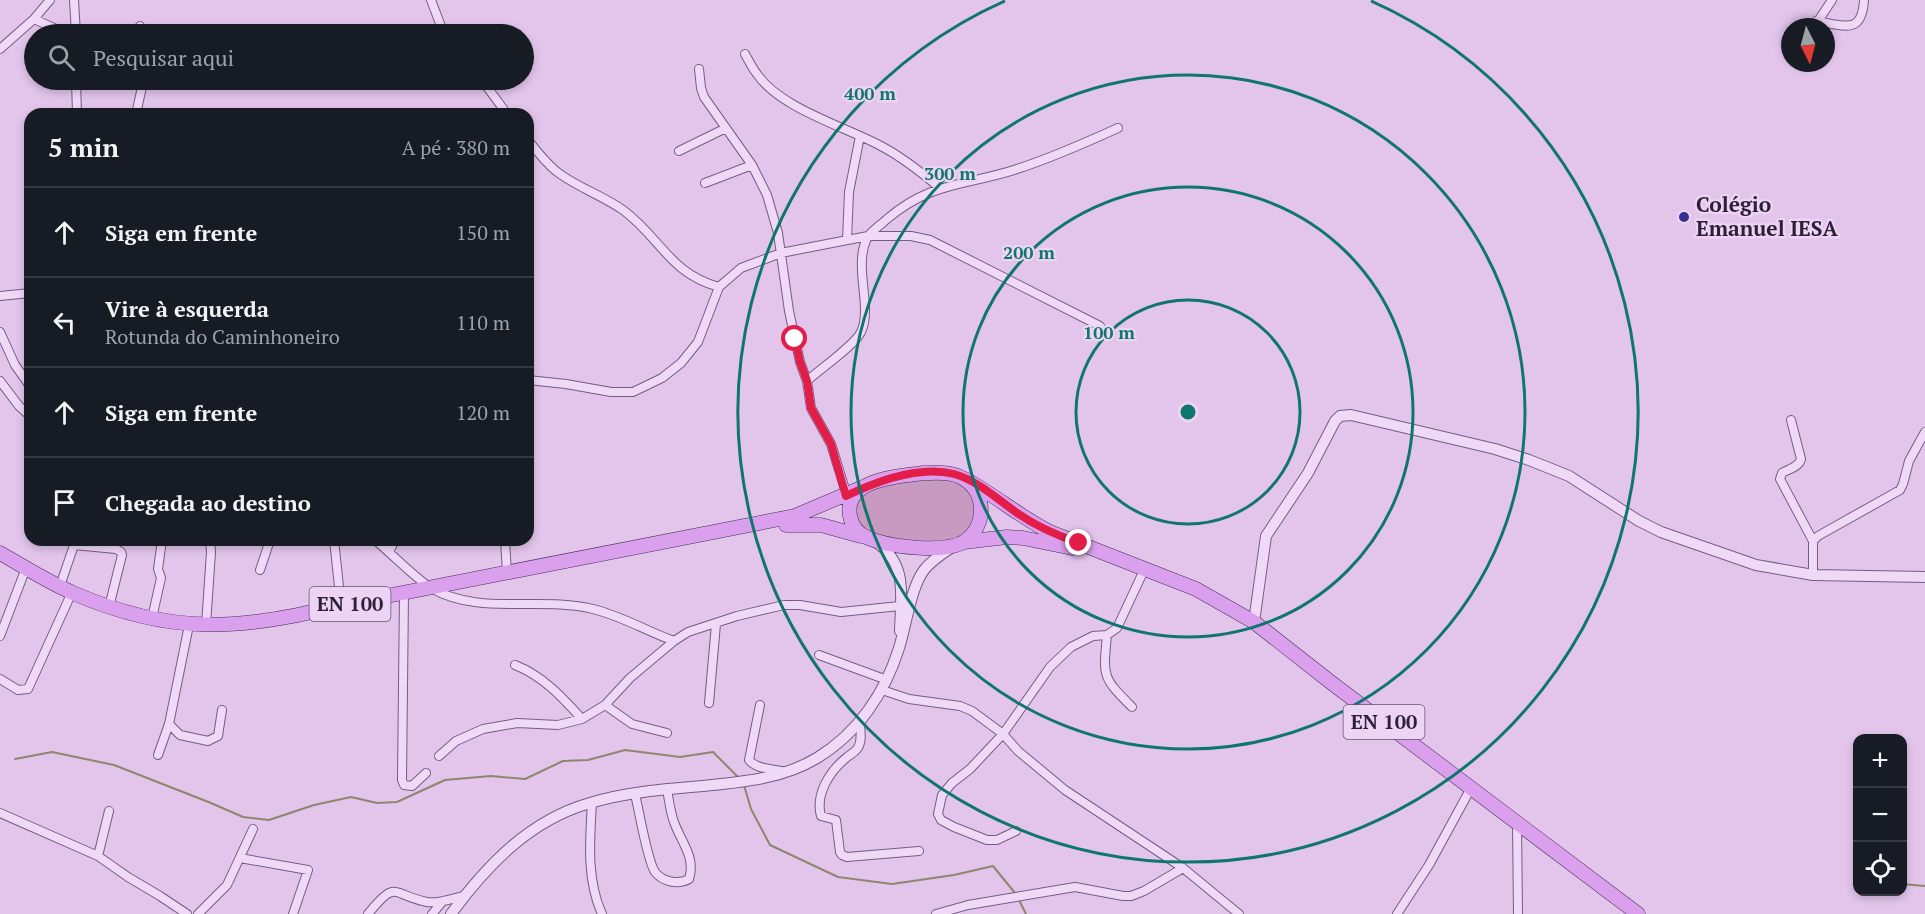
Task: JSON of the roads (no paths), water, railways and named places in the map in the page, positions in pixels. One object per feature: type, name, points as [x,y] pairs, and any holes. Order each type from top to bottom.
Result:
[{"type":"main road","name":"EN 100","points":[[0,554],[66,589],[110,607],[189,625],[241,624],[275,620],[430,587],[795,516],[885,479],[924,473],[954,474],[991,494],[1034,524],[1196,589],[1254,622],[1638,914]]},
{"type":"main road","points":[[958,544],[974,534],[980,522],[982,510],[980,498],[974,487],[965,479]]},
{"type":"main road","points":[[861,488],[855,495],[849,512],[856,530],[868,538]]},
{"type":"main road","name":"EN 100","points":[[709,533],[808,523],[891,545],[932,548],[998,538],[1023,538],[1115,557]]},
{"type":"street","points":[[28,24],[50,0]]},
{"type":"street","points":[[74,0],[75,24]]},
{"type":"street","points":[[431,0],[440,24]]},
{"type":"street","points":[[1819,18],[1832,0]]},
{"type":"street","points":[[1835,25],[1855,24],[1863,14],[1864,0]]},
{"type":"street","points":[[34,19],[45,24]]},
{"type":"street","points":[[0,49],[24,28]]},
{"type":"street","points":[[745,54],[757,76],[774,91],[800,108],[880,145],[917,169],[940,188]]},
{"type":"street","points":[[699,69],[700,88],[704,97],[752,165],[767,195],[778,233],[789,311],[800,362],[807,381],[811,408],[831,444],[846,496]]},
{"type":"street","points":[[76,90],[77,108]]},
{"type":"street","points":[[137,108],[141,90]]},
{"type":"street","points":[[490,90],[503,108]]},
{"type":"street","points":[[679,151],[726,128]]},
{"type":"street","points":[[807,381],[860,335],[864,324],[862,263],[868,236],[900,208],[917,197],[940,188],[1015,170],[1067,151],[1118,128]]},
{"type":"street","points":[[847,240],[849,192],[860,136]]},
{"type":"street","points":[[534,147],[554,170],[606,199],[642,226],[681,268],[700,281],[719,287]]},
{"type":"street","points":[[705,183],[752,165]]},
{"type":"street","points":[[534,381],[611,392],[633,392],[662,378],[681,363],[698,342],[719,287],[741,268],[781,254],[868,236],[911,236],[930,240],[1100,326]]},
{"type":"street","points":[[0,296],[24,294]]},
{"type":"street","points":[[0,332],[15,365],[24,378]]},
{"type":"street","points":[[0,381],[24,411]]},
{"type":"street","points":[[1254,622],[1266,536],[1308,473],[1335,421],[1340,416],[1351,414],[1495,449],[1529,460],[1569,476],[1639,520],[1669,535],[1756,565],[1813,575],[1925,578]]},
{"type":"street","points":[[1791,420],[1801,459],[1796,466],[1782,472],[1780,479],[1813,541],[1813,575]]},
{"type":"street","points":[[1813,541],[1900,490],[1909,462],[1925,432]]},
{"type":"street","points":[[868,538],[886,550],[895,561],[899,573],[899,650]]},
{"type":"street","points":[[451,914],[483,873],[514,844],[546,822],[571,809],[592,802],[635,794],[743,782],[788,772],[816,758],[841,741],[860,721],[884,685],[899,650],[917,582],[924,570],[935,558],[958,544]]},
{"type":"street","points":[[0,679],[18,690],[28,690],[66,589],[74,546]]},
{"type":"street","points":[[84,546],[116,549],[121,552],[110,607]]},
{"type":"street","points":[[152,618],[161,578],[158,569],[161,546]]},
{"type":"street","points":[[206,625],[210,546]]},
{"type":"street","points":[[260,570],[268,546]]},
{"type":"street","points":[[335,546],[341,605]]},
{"type":"street","points":[[382,546],[430,587],[455,598],[486,602],[553,603],[592,608],[620,617],[674,641]]},
{"type":"street","points":[[389,552],[392,546]]},
{"type":"street","points":[[505,546],[507,573]]},
{"type":"street","points":[[0,636],[26,568]]},
{"type":"street","points":[[1016,831],[997,840],[987,840],[954,827],[941,820],[938,814],[942,795],[1002,734],[1050,667],[1071,647],[1093,636],[1107,635],[1117,628],[1145,568]]},
{"type":"street","points":[[404,593],[402,780],[404,785],[412,786],[426,773]]},
{"type":"street","points":[[439,756],[456,741],[483,729],[517,723],[558,725],[582,719],[605,705],[630,678],[674,641],[688,632],[737,616],[800,605],[841,612],[900,606]]},
{"type":"street","points":[[709,703],[716,624]]},
{"type":"street","points":[[158,755],[169,724],[189,625]]},
{"type":"street","points":[[1107,635],[1105,673],[1111,686],[1132,707]]},
{"type":"street","points":[[819,655],[909,699],[960,706],[972,711],[1002,734],[1018,751],[1065,790],[1183,868],[1239,914]]},
{"type":"street","points":[[515,665],[537,675],[554,689],[582,719]]},
{"type":"street","points":[[605,705],[632,724],[667,733]]},
{"type":"street","points":[[760,705],[749,760],[755,766],[788,772]]},
{"type":"street","points":[[169,724],[180,735],[208,741],[218,736],[222,710]]},
{"type":"street","points":[[860,721],[861,741],[857,749],[834,769],[825,782],[821,797],[821,816],[836,820],[840,852],[847,857],[919,851]]},
{"type":"street","points":[[1397,914],[1429,865],[1471,788]]},
{"type":"street","points":[[635,794],[654,869],[667,881],[683,882],[689,879],[692,870],[685,844],[673,819],[667,789]]},
{"type":"street","points":[[592,802],[591,876],[596,902],[602,914]]},
{"type":"street","points":[[98,856],[109,811]]},
{"type":"street","points":[[0,813],[98,856],[187,914]]},
{"type":"street","points":[[1517,822],[1518,914]]},
{"type":"street","points":[[198,914],[227,885],[253,829]]},
{"type":"street","points":[[240,858],[308,870],[293,914]]},
{"type":"street","points":[[936,914],[968,905],[1075,887],[1131,896],[1183,868]]},
{"type":"street","points":[[368,914],[381,898],[390,892],[400,891],[410,897],[429,902],[464,896]]},
{"type":"street","points":[[432,914],[442,901]]},
{"type":"waterway","points":[[15,759],[52,752],[114,765],[243,817],[269,820],[314,805],[351,797],[377,803],[397,802],[445,780],[491,776],[525,779],[563,761],[588,760],[625,750],[680,757],[713,752],[739,778]]},
{"type":"waterway","points":[[744,785],[751,809],[770,845],[838,877],[892,884],[954,875],[993,866],[1015,893]]},
{"type":"waterway","points":[[1907,884],[1925,886]]},
{"type":"waterway","points":[[1018,898],[1026,914]]},
{"type":"place","name":"Colégio Emanuel IESA","points":[[1684,217]]}]
